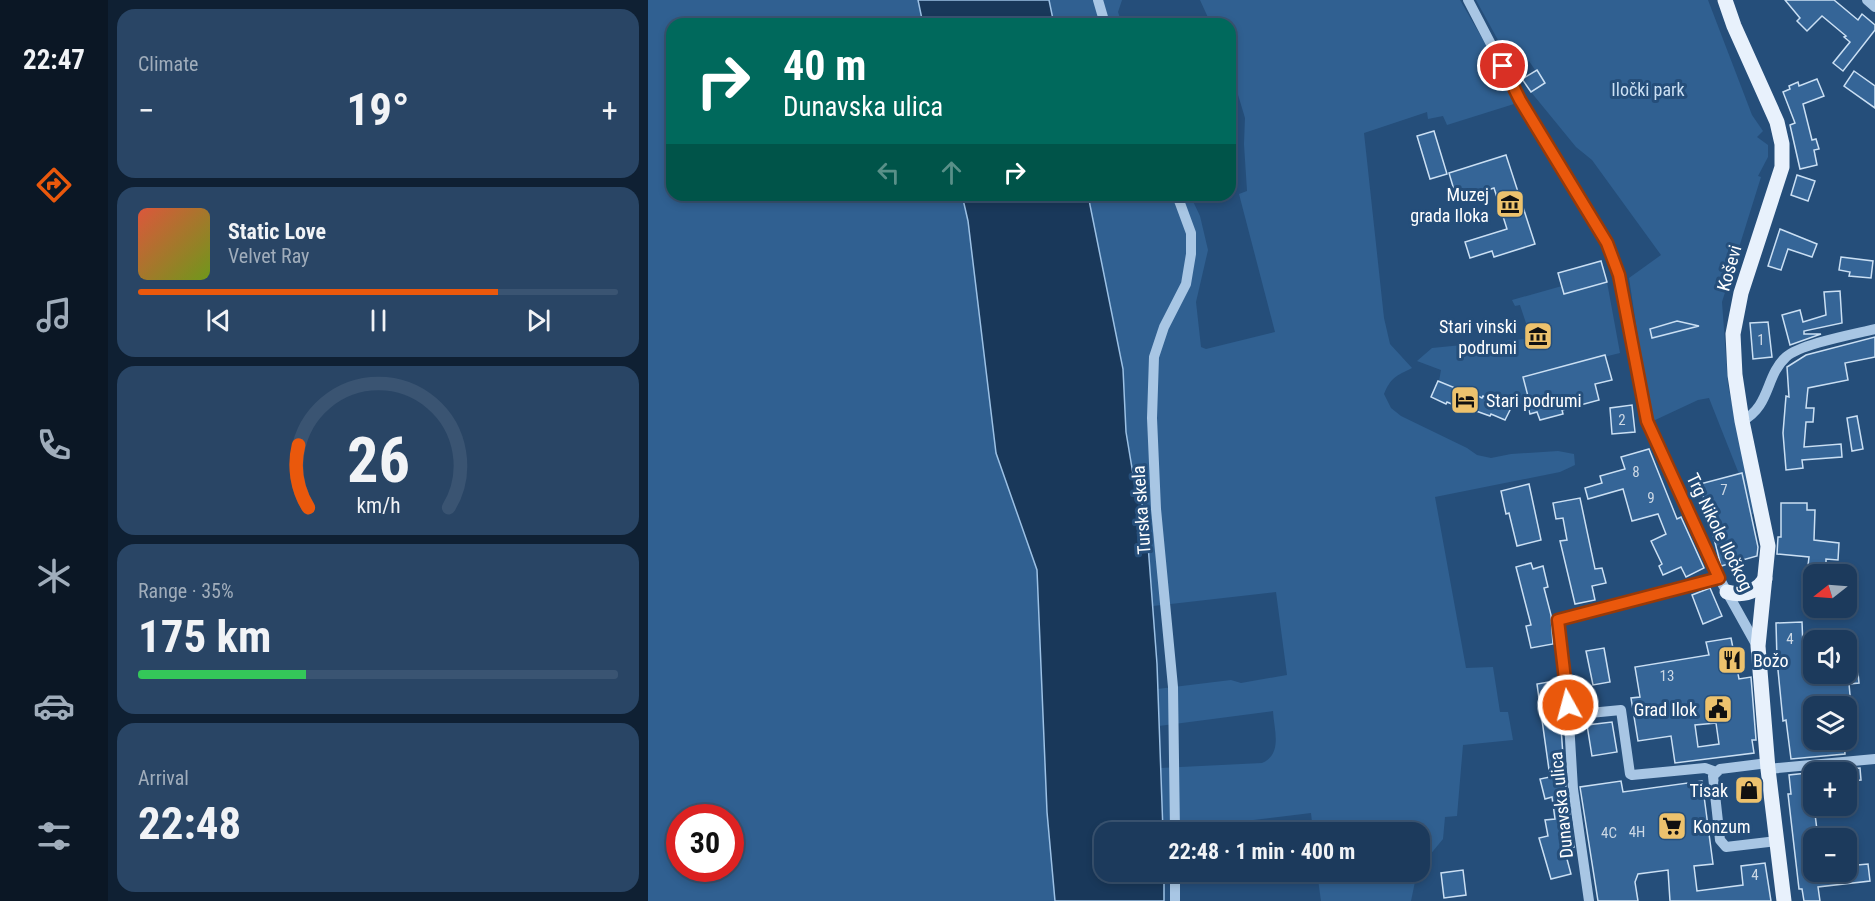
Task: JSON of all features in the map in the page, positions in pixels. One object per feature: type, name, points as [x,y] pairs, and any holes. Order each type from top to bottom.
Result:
[{"type":"main road","name":"Koševi","points":[[1725,0],[1734,26],[1777,122],[1782,157],[1782,168],[1741,293],[1733,334],[1742,421],[1766,533],[1767,558]]},
{"type":"main road","name":"Trg Nikole Iločkog","points":[[1767,558],[1758,646],[1768,766],[1784,901]]},
{"type":"main road","points":[[1727,592],[1734,594],[1749,592],[1757,589],[1765,579]]},
{"type":"street","points":[[1098,0],[1103,18]]},
{"type":"street","name":"Trg Nikole Iločkog","points":[[1468,0],[1520,100],[1607,243],[1619,275],[1651,434],[1719,578],[1758,646]]},
{"type":"street","points":[[1866,0],[1875,7]]},
{"type":"street","name":"Turska skela","points":[[1175,822],[1173,687],[1156,509],[1152,418],[1154,357],[1164,327],[1186,284],[1191,254],[1191,233],[1179,201]]},
{"type":"street","points":[[1742,421],[1757,410],[1779,365],[1787,355],[1810,346],[1875,329]]},
{"type":"street","name":"Dunavska ulica","points":[[1589,901],[1573,789],[1569,715],[1558,620],[1719,578]]},
{"type":"street","points":[[1569,715],[1621,710],[1630,774],[1632,775],[1706,768],[1716,772]]},
{"type":"street","points":[[1777,841],[1726,847],[1722,845],[1713,776],[1716,772],[1720,769],[1875,759]]},
{"type":"street","points":[[1174,882],[1175,901]]},
{"type":"green space","points":[[648,0],[918,0],[922,18],[666,18],[666,201],[963,201],[968,221],[996,453],[1037,570],[1047,812],[1055,901],[648,901]]},
{"type":"green space","points":[[1049,0],[1122,0],[1118,12],[1120,18],[1053,18]]},
{"type":"green space","points":[[1200,0],[1460,0],[1486,45],[1514,104],[1447,125],[1443,116],[1428,119],[1427,112],[1364,133],[1384,318],[1390,344],[1412,368],[1389,384],[1384,394],[1391,408],[1401,416],[1477,455],[1491,458],[1511,454],[1558,451],[1574,454],[1575,465],[1560,472],[1435,497],[1466,668],[1493,667],[1500,712],[1508,712],[1513,740],[1463,745],[1457,816],[1445,817],[1443,839],[1430,855],[1430,822],[1312,822],[1311,813],[1237,822],[1163,822],[1160,768],[1262,763],[1273,754],[1276,741],[1273,711],[1159,726],[1157,689],[1231,680],[1241,683],[1287,675],[1276,592],[1153,606],[1146,518],[1133,474],[1126,432],[1123,369],[1089,201],[1193,201],[1200,216],[1208,250],[1196,302],[1201,347],[1206,349],[1275,332],[1239,194],[1247,191],[1245,118],[1236,88],[1236,18],[1208,18]]},
{"type":"green space","name":"Iločki park","points":[[1476,0],[1708,0],[1752,115],[1763,131],[1757,137],[1768,145],[1768,157],[1758,176],[1761,177],[1722,302],[1728,385],[1755,513],[1752,514],[1742,474],[1739,474],[1709,398],[1698,400],[1653,421],[1650,417],[1629,278],[1661,255],[1592,160],[1576,147],[1531,92],[1544,83],[1529,61],[1515,71]]},
{"type":"green space","points":[[1607,282],[1620,353],[1523,377],[1529,402],[1512,406],[1495,399],[1494,401],[1483,396],[1482,398],[1468,391],[1467,393],[1439,381],[1441,370],[1417,361],[1432,348],[1472,344],[1472,354],[1491,354],[1491,342],[1527,339],[1528,329],[1520,305],[1515,306],[1512,300],[1562,286],[1564,294]]},
{"type":"green space","points":[[1318,882],[1415,882],[1411,901],[1321,901]]},
{"type":"shaded area","points":[[918,0],[1049,0],[1053,18],[922,18]]},
{"type":"shaded area","points":[[963,201],[1089,201],[1123,369],[1126,432],[1133,474],[1146,518],[1157,664],[1163,822],[1094,822],[1094,882],[1164,882],[1164,901],[1055,901],[1047,812],[1037,570],[996,453],[968,221]]},
{"type":"building","points":[[1785,0],[1834,0],[1858,20],[1862,14],[1875,25],[1875,30],[1843,71],[1833,63],[1850,42],[1844,37],[1846,36],[1822,16],[1807,31],[1797,21],[1800,18]]},
{"type":"building","points":[[1537,70],[1545,83],[1531,92],[1522,79]]},
{"type":"building","points":[[1854,71],[1875,86],[1875,108],[1844,86]]},
{"type":"building","points":[[1817,79],[1824,96],[1803,104],[1812,140],[1816,139],[1819,149],[1814,150],[1817,165],[1800,169],[1790,125],[1795,123],[1783,92],[1798,82],[1799,86]]},
{"type":"building","points":[[1434,131],[1447,174],[1430,179],[1417,136]]},
{"type":"building","name":"Muzej grada Iloka","points":[[1506,155],[1535,244],[1494,257],[1492,251],[1470,258],[1465,242],[1507,229],[1494,188],[1457,200],[1449,173]]},
{"type":"building","points":[[1797,175],[1815,181],[1808,201],[1791,195]]},
{"type":"building","points":[[1780,229],[1817,244],[1812,257],[1788,249],[1781,270],[1768,266]]},
{"type":"building","points":[[1841,257],[1873,261],[1871,278],[1849,276],[1850,272],[1839,270]]},
{"type":"building","points":[[1601,261],[1607,282],[1564,294],[1558,273]]},
{"type":"building","points":[[1840,291],[1842,323],[1804,331],[1804,334],[1821,334],[1790,345],[1782,315],[1800,310],[1803,322],[1826,315],[1824,292]]},
{"type":"building","points":[[1677,321],[1699,326],[1652,338],[1650,329]]},
{"type":"building","points":[[1768,322],[1772,357],[1753,359],[1750,323]]},
{"type":"building","points":[[1875,337],[1875,357],[1845,363],[1848,380],[1808,388],[1806,408],[1814,408],[1813,422],[1806,422],[1804,447],[1841,444],[1842,457],[1802,460],[1803,468],[1786,470],[1783,433],[1786,396],[1789,397],[1787,367],[1806,355]]},
{"type":"building","points":[[1605,355],[1612,380],[1595,384],[1599,400],[1562,410],[1563,414],[1540,420],[1537,412],[1530,414],[1527,404],[1530,404],[1523,377]]},
{"type":"building","name":"Stari podrumi","points":[[1438,381],[1467,393],[1467,391],[1494,401],[1495,399],[1512,406],[1505,420],[1462,406],[1461,408],[1447,402],[1446,404],[1431,397]]},
{"type":"building","points":[[1632,405],[1635,432],[1612,434],[1610,408]]},
{"type":"building","points":[[1857,416],[1863,449],[1852,451],[1847,418]]},
{"type":"building","points":[[1649,449],[1677,519],[1681,517],[1704,568],[1686,577],[1681,567],[1663,575],[1659,566],[1662,564],[1651,541],[1666,534],[1658,514],[1632,521],[1623,489],[1588,499],[1585,488],[1602,483],[1600,476],[1625,469],[1621,457]]},
{"type":"building","points":[[1742,473],[1758,547],[1757,556],[1721,566],[1700,484]]},
{"type":"building","points":[[1529,484],[1541,540],[1517,546],[1501,491]]},
{"type":"building","points":[[1580,498],[1595,569],[1602,568],[1606,583],[1592,586],[1595,600],[1575,604],[1560,541],[1567,540],[1563,518],[1556,519],[1553,503]]},
{"type":"building","points":[[1781,503],[1807,503],[1807,510],[1815,510],[1814,540],[1839,543],[1838,560],[1826,559],[1826,564],[1808,564],[1809,557],[1777,554],[1778,537],[1781,537]]},
{"type":"building","points":[[1531,563],[1533,569],[1543,566],[1548,587],[1544,588],[1551,615],[1553,644],[1531,648],[1526,626],[1531,625],[1516,567]]},
{"type":"building","points":[[1710,588],[1722,616],[1703,624],[1692,595]]},
{"type":"building","points":[[1802,622],[1803,684],[1849,684],[1850,696],[1803,696],[1803,750],[1845,750],[1845,754],[1791,759],[1786,720],[1783,721],[1776,623]]},
{"type":"building","points":[[1731,638],[1739,679],[1751,677],[1756,740],[1752,740],[1754,753],[1675,763],[1671,736],[1638,741],[1631,698],[1640,697],[1635,667],[1709,655],[1706,642]],"holes":[[[1716,723],[1719,744],[1698,747],[1695,725]]]},
{"type":"building","points":[[1604,648],[1610,682],[1593,685],[1586,651]]},
{"type":"building","points":[[1548,682],[1549,686],[1558,684],[1563,756],[1559,756],[1565,780],[1574,847],[1564,848],[1571,874],[1551,879],[1539,838],[1548,836],[1545,820],[1555,819],[1552,797],[1545,799],[1540,779],[1550,777],[1537,684]]},
{"type":"building","points":[[1612,722],[1617,752],[1592,756],[1587,725]]},
{"type":"building","points":[[1857,768],[1860,768],[1861,780],[1857,780]]},
{"type":"building","points":[[1803,773],[1803,816],[1815,816],[1817,828],[1803,828],[1803,882],[1857,882],[1857,865],[1868,864],[1870,881],[1818,887],[1820,901],[1804,901],[1802,889],[1799,889],[1788,794],[1791,794],[1789,775]]},
{"type":"building","points":[[1621,781],[1623,792],[1702,781],[1713,864],[1694,866],[1697,891],[1743,885],[1741,866],[1765,863],[1771,901],[1670,901],[1668,870],[1638,874],[1635,882],[1638,901],[1598,901],[1580,787]]},
{"type":"building","points":[[1463,870],[1466,895],[1444,898],[1441,873]]},
{"type":"place","name":"Muzej grada Iloka","points":[[1510,204]]},
{"type":"place","name":"Stari vinski podrumi","points":[[1538,336]]},
{"type":"place","name":"Stari podrumi","points":[[1465,400]]},
{"type":"place","name":"Božo","points":[[1732,660]]},
{"type":"place","name":"Grad Ilok","points":[[1718,709]]},
{"type":"place","name":"Tisak","points":[[1749,790]]},
{"type":"place","name":"Konzum","points":[[1672,826]]},
{"type":"route","points":[[1503,66],[1520,100],[1607,243],[1619,275],[1628,314],[1651,434],[1719,578],[1558,620],[1568,705]]}]
